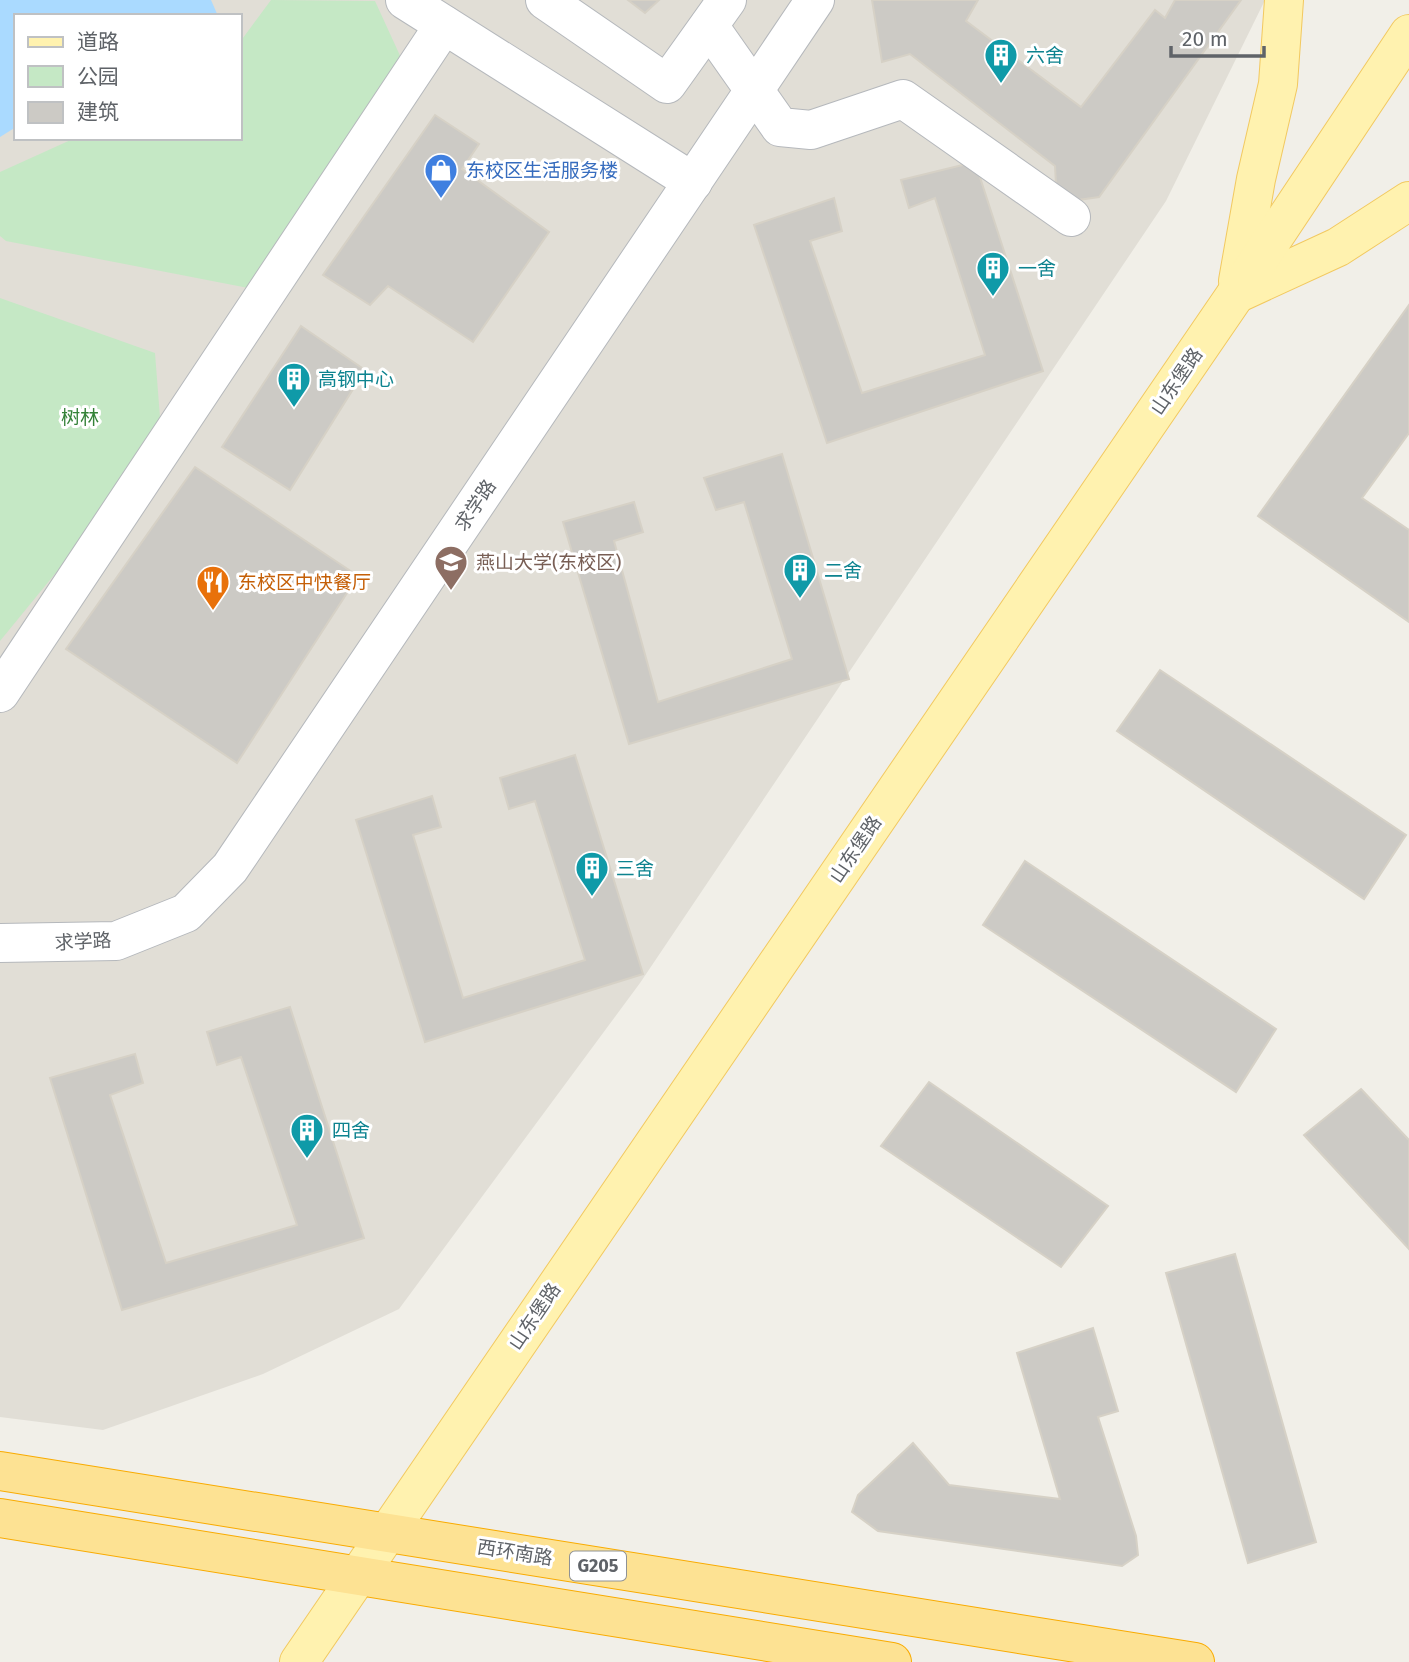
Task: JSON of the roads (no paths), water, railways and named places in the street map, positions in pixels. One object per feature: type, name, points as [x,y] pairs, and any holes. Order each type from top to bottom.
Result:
[{"type":"highway","name":"西环南路","points":[[0,1471],[1195,1662]]},
{"type":"highway","points":[[0,1518],[892,1662]]},
{"type":"main road","points":[[1236,294],[1256,179],[1278,84],[1284,0]]},
{"type":"main road","name":"山东堡路","points":[[299,1662],[386,1531],[1236,294],[1409,34]]},
{"type":"main road","points":[[1236,294],[1338,247],[1409,201]]},
{"type":"street","points":[[405,0],[693,182]]},
{"type":"street","points":[[545,0],[667,84],[718,13],[754,91],[780,127],[811,130],[903,99],[1071,216]]},
{"type":"street","name":"求学路","points":[[0,943],[116,941],[186,913],[230,868],[815,0]]},
{"type":"street","points":[[0,693],[444,25]]},
{"type":"water","points":[[0,0],[211,0],[217,14],[14,14],[14,128],[0,137]]},
{"type":"place","name":"六舍","points":[[1001,85]]},
{"type":"place","name":"东校区生活服务楼","points":[[441,200]]},
{"type":"place","name":"一舍","points":[[993,298]]},
{"type":"place","name":"高钢中心","points":[[294,409]]},
{"type":"place","name":"燕山大学(东校区)","points":[[451,592]]},
{"type":"place","name":"二舍","points":[[800,600]]},
{"type":"place","name":"东校区中快餐厅","points":[[213,612]]},
{"type":"place","name":"三舍","points":[[592,898]]},
{"type":"place","name":"四舍","points":[[307,1160]]},
{"type":"park label","name":"树林","points":[[80,417]]}]
